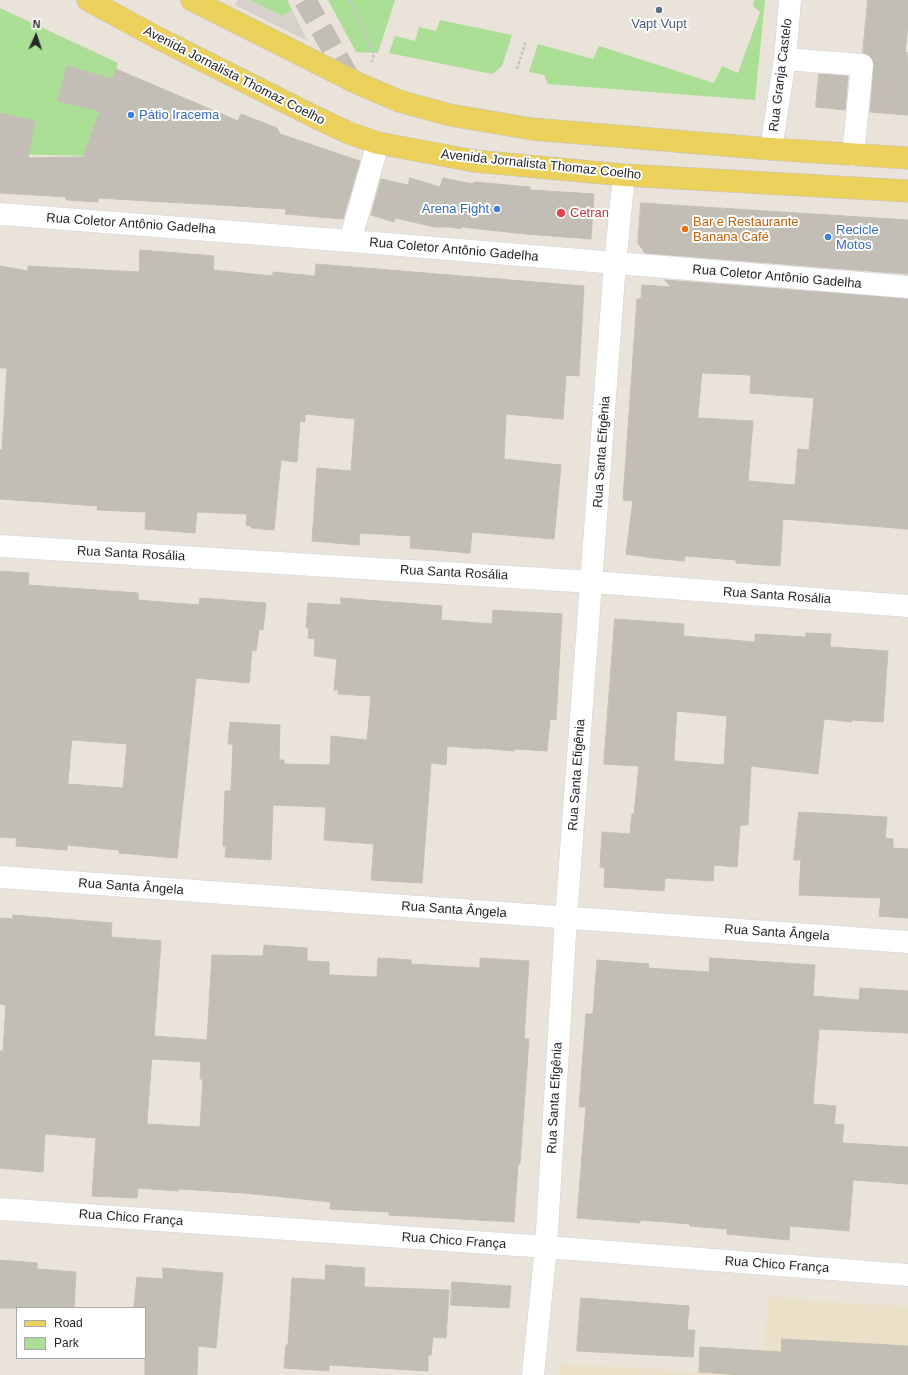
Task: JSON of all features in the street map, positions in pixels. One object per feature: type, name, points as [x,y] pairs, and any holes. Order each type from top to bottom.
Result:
[{"type":"main road","name":"Avenida Jornalista Thomaz Coelho","points":[[88,0],[156,37],[316,118],[349,133],[378,143],[474,161],[624,175],[908,191]]},
{"type":"main road","points":[[192,0],[357,83],[399,101],[450,115],[532,129],[771,149],[908,158]]},
{"type":"street","name":"Rua Granja Castelo","points":[[771,149],[785,59],[790,0]]},
{"type":"street","points":[[785,59],[862,65],[853,155]]},
{"type":"street","points":[[350,241],[378,143]]},
{"type":"street","name":"Rua Santa Efigênia","points":[[533,1375],[546,1247],[566,918],[615,264],[624,175]]},
{"type":"street","name":"Rua Coletor Antônio Gadelha","points":[[0,214],[908,287]]},
{"type":"street","name":"Rua Santa Rosália","points":[[0,546],[592,582],[908,606]]},
{"type":"street","name":"Rua Santa Ângela","points":[[0,877],[908,942]]},
{"type":"street","name":"Rua Chico França","points":[[0,1209],[546,1247],[908,1275]]},
{"type":"path","points":[[350,0],[374,53],[371,65]]},
{"type":"path","points":[[517,69],[526,41]]},
{"type":"shaded area","points":[[238,0],[249,0],[282,16],[292,10],[308,41],[235,5]]},
{"type":"shaded area","points":[[768,1297],[908,1307],[908,1375],[763,1375]]},
{"type":"shaded area","points":[[560,1363],[739,1375],[560,1375]]},
{"type":"green space","points":[[249,0],[287,0],[292,10],[282,16]]},
{"type":"green space","points":[[328,0],[395,0],[378,53],[356,52]]},
{"type":"green space","points":[[754,0],[765,0],[755,100],[548,84],[544,75],[529,72],[538,44],[593,59],[599,46],[714,83],[722,66],[738,73],[760,12],[753,6]]},
{"type":"green space","points":[[0,8],[118,63],[88,156],[0,154]]},
{"type":"green space","points":[[440,20],[512,35],[502,66],[492,74],[389,53],[395,36],[415,41],[419,27],[436,31]]},
{"type":"building","points":[[868,0],[908,0],[908,24],[903,72],[908,72],[908,115],[870,112],[874,66],[873,60],[869,55],[863,53]]},
{"type":"building","points":[[67,66],[112,79],[116,69],[238,121],[241,114],[277,128],[280,134],[360,161],[343,219],[285,214],[286,209],[98,198],[98,202],[66,200],[66,197],[0,193],[0,113],[35,121],[28,158],[85,157],[85,151],[100,111],[58,101]]},
{"type":"building","points":[[819,74],[848,76],[845,110],[816,107]]},
{"type":"building","points":[[410,178],[440,187],[443,178],[473,184],[474,182],[530,187],[530,190],[594,194],[591,239],[461,227],[460,229],[451,227],[435,227],[395,218],[394,222],[371,215],[381,179],[408,185]]},
{"type":"building","points":[[641,203],[908,220],[908,274],[645,253],[638,243]]},
{"type":"building","points":[[140,250],[214,256],[213,270],[273,276],[273,272],[315,276],[316,264],[584,286],[579,376],[566,375],[563,419],[506,414],[504,459],[561,465],[554,539],[472,532],[470,553],[410,548],[411,536],[360,533],[359,545],[312,541],[317,468],[351,471],[355,419],[305,414],[305,422],[300,421],[297,462],[281,460],[274,530],[251,528],[251,526],[246,525],[247,514],[197,512],[195,533],[145,529],[146,512],[97,510],[98,506],[0,499],[0,450],[2,450],[7,368],[0,368],[0,266],[28,271],[28,266],[139,272]]},
{"type":"building","points":[[665,280],[908,299],[908,529],[783,519],[780,566],[736,563],[736,560],[685,556],[684,561],[626,554],[633,501],[623,500],[637,299],[641,299],[642,285],[671,287]],"holes":[[[702,373],[751,375],[750,393],[814,398],[809,450],[798,449],[795,485],[748,481],[753,421],[698,418]]]},
{"type":"building","points":[[0,571],[29,573],[28,585],[138,593],[138,600],[199,605],[200,598],[266,603],[263,630],[259,629],[256,651],[252,650],[249,683],[196,678],[177,858],[119,853],[119,850],[67,845],[67,850],[16,846],[17,838],[0,837]],"holes":[[[72,740],[127,744],[123,788],[68,784]]]},
{"type":"building","points":[[341,598],[442,606],[441,620],[492,624],[493,610],[562,614],[556,720],[550,719],[547,751],[514,749],[514,751],[447,746],[446,765],[431,763],[422,883],[371,880],[374,844],[324,840],[326,807],[273,805],[271,860],[225,857],[226,847],[223,846],[225,791],[231,791],[233,744],[228,744],[230,722],[280,725],[279,760],[284,760],[284,764],[330,765],[331,736],[367,740],[371,696],[338,694],[339,690],[334,690],[337,659],[314,656],[315,639],[308,638],[309,628],[306,628],[308,603],[341,605]]},
{"type":"building","points":[[615,619],[684,624],[683,636],[755,642],[755,634],[806,637],[806,633],[831,634],[830,647],[888,651],[883,722],[852,720],[852,722],[824,719],[818,774],[751,766],[748,825],[740,825],[737,867],[714,865],[713,881],[665,878],[664,891],[604,887],[605,868],[600,867],[602,832],[630,834],[632,814],[634,814],[639,766],[604,764]],"holes":[[[677,711],[727,716],[724,765],[674,761]]]},
{"type":"building","points":[[799,812],[887,817],[885,838],[893,839],[893,848],[908,849],[908,918],[879,916],[881,898],[799,895],[801,860],[794,860]]},
{"type":"building","points":[[13,915],[112,923],[111,937],[161,941],[154,1036],[207,1040],[212,955],[263,956],[264,945],[307,948],[307,961],[329,962],[329,975],[377,977],[378,958],[411,960],[411,964],[480,968],[480,958],[529,961],[524,1039],[529,1039],[520,1164],[518,1164],[514,1222],[389,1215],[389,1212],[330,1209],[331,1202],[244,1193],[138,1188],[137,1198],[92,1196],[96,1138],[45,1134],[43,1172],[0,1168],[0,1051],[3,1051],[6,1005],[0,1004],[0,918],[13,919]],"holes":[[[152,1059],[201,1062],[200,1079],[203,1079],[200,1127],[147,1124]]]},
{"type":"building","points":[[710,958],[815,965],[813,996],[859,1000],[860,988],[908,991],[908,1033],[819,1029],[813,1104],[836,1106],[834,1124],[844,1125],[842,1143],[908,1147],[908,1184],[853,1180],[849,1231],[790,1226],[789,1240],[727,1234],[727,1229],[690,1226],[690,1224],[640,1220],[640,1223],[577,1218],[586,1107],[579,1107],[586,1014],[593,1014],[597,960],[649,964],[648,968],[709,972]]},
{"type":"building","points":[[0,1260],[37,1263],[37,1269],[76,1272],[74,1307],[0,1308]]},
{"type":"building","points":[[326,1265],[365,1268],[364,1287],[449,1290],[446,1338],[433,1337],[431,1355],[428,1355],[428,1371],[329,1365],[329,1371],[284,1368],[286,1345],[288,1345],[292,1278],[325,1280]]},
{"type":"building","points":[[163,1268],[223,1273],[216,1348],[198,1346],[197,1375],[145,1375],[146,1307],[134,1307],[137,1277],[163,1279]]},
{"type":"building","points":[[452,1282],[511,1286],[509,1308],[451,1305]]},
{"type":"building","points":[[581,1298],[689,1306],[687,1330],[695,1330],[693,1357],[577,1351]]},
{"type":"building","points":[[782,1339],[908,1346],[908,1375],[743,1375],[699,1372],[700,1347],[781,1352]]},
{"type":"tunnel","points":[[305,0],[350,80]]},
{"type":"tunnel","points":[[862,65],[908,63]]},
{"type":"place","name":"Vapt Vupt","points":[[659,10]]},
{"type":"place","name":"Pátio Iracema","points":[[131,115]]},
{"type":"place","name":"Arena Fight","points":[[497,209]]},
{"type":"place","name":"Cetran","points":[[561,213]]},
{"type":"place","name":"Bar e Restaurante Banana Café","points":[[685,229]]},
{"type":"place","name":"Recicle Motos","points":[[828,237]]}]
